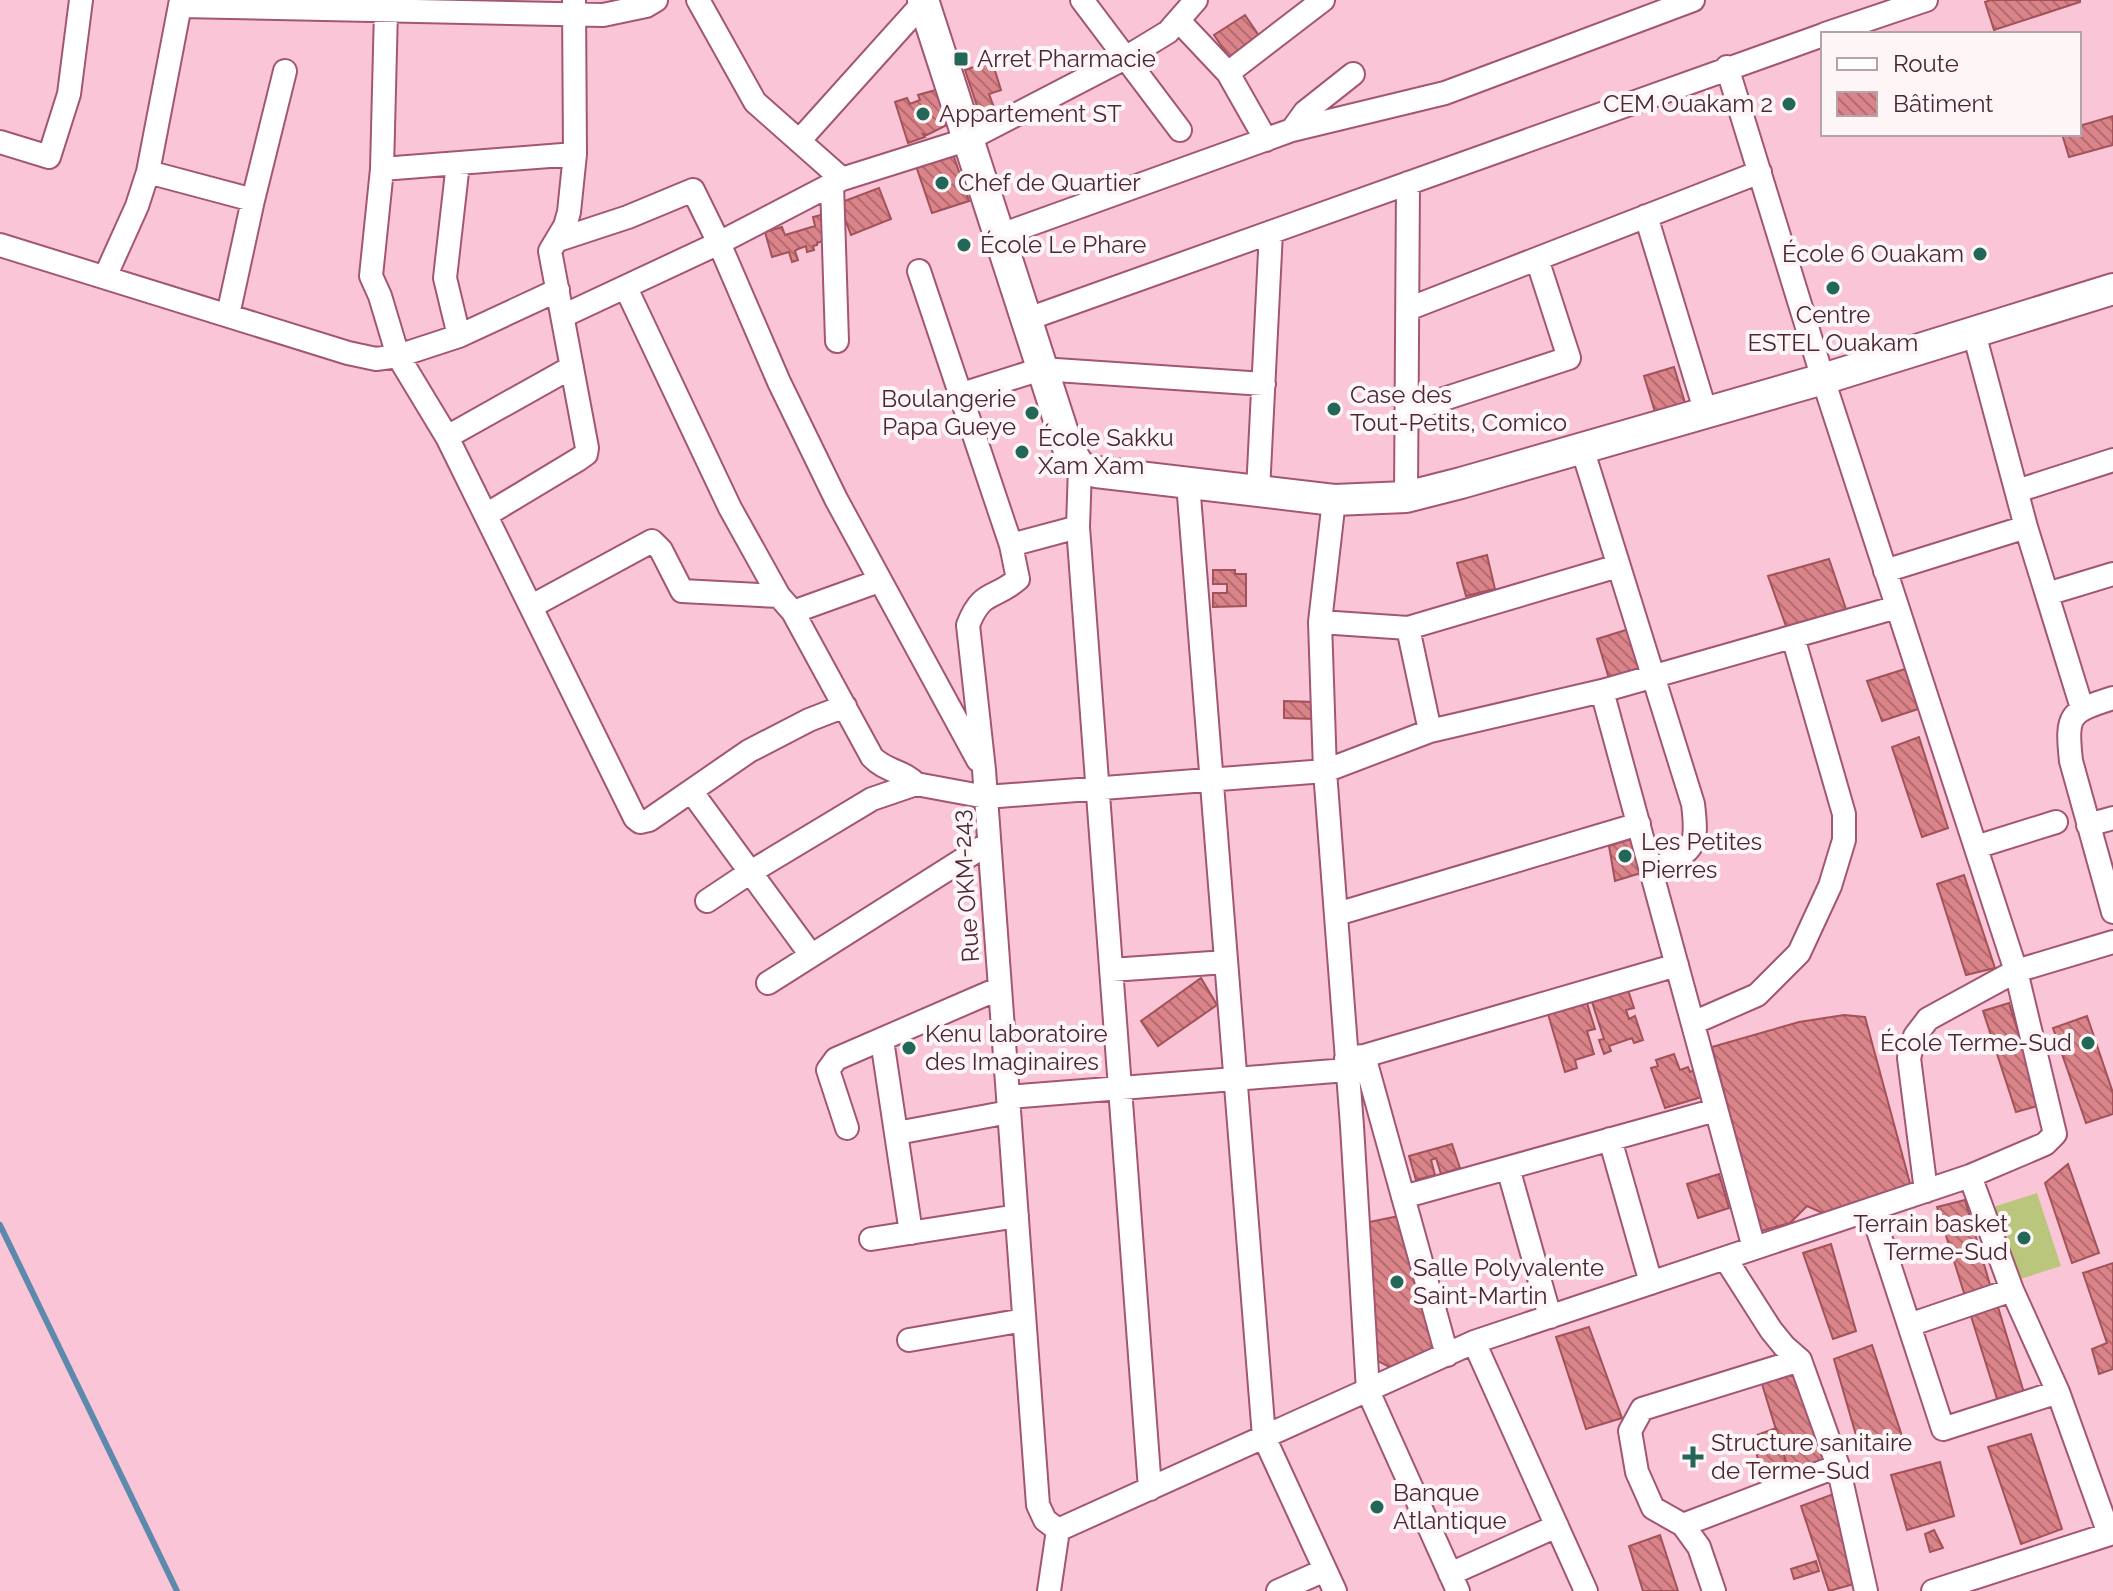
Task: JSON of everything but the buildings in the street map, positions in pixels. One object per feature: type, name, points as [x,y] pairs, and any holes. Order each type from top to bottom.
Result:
[{"type":"street","points":[[0,142],[49,157],[69,94],[81,0]]},
{"type":"street","points":[[105,277],[137,206],[148,172],[181,3],[386,10],[435,6],[574,7],[603,15],[646,6],[656,0]]},
{"type":"street","points":[[698,0],[755,102],[799,141],[837,181],[837,341]]},
{"type":"street","points":[[1082,0],[1180,130]]},
{"type":"street","points":[[563,316],[719,243],[837,181],[969,139],[1127,57],[1168,32],[1196,0]]},
{"type":"street","points":[[1228,73],[1323,0]]},
{"type":"street","points":[[998,236],[1292,130],[1445,93],[1664,5],[1693,0]]},
{"type":"street","points":[[1830,32],[1926,0]]},
{"type":"street","points":[[799,141],[924,1]]},
{"type":"street","points":[[924,1],[1041,369],[1068,448],[1080,467],[1078,527],[1150,1489]]},
{"type":"street","points":[[486,515],[586,454],[550,251],[569,212],[575,154],[574,7]]},
{"type":"street","points":[[386,10],[382,169],[371,276],[398,356],[447,437],[635,818],[640,822],[649,820],[749,751],[809,720],[845,706]]},
{"type":"street","points":[[1179,21],[1228,73],[1266,140]]},
{"type":"street","points":[[1025,320],[1821,35]]},
{"type":"street","points":[[1049,1591],[1058,1530],[1474,1342],[1970,1176],[2045,1144],[2055,1134],[2016,971],[1823,379],[1727,67]]},
{"type":"street","points":[[228,315],[285,71]]},
{"type":"street","points":[[1292,130],[1305,112],[1353,74]]},
{"type":"street","points":[[382,169],[575,154]]},
{"type":"street","points":[[458,163],[445,278],[459,336]]},
{"type":"street","points":[[148,172],[253,200]]},
{"type":"street","points":[[1408,309],[1760,172]]},
{"type":"street","points":[[1406,497],[1408,183]]},
{"type":"street","points":[[558,240],[628,217],[693,190],[779,382],[879,581],[984,770]]},
{"type":"street","points":[[1646,216],[1706,413]]},
{"type":"street","points":[[1258,491],[1271,232]]},
{"type":"street","points":[[0,245],[376,359],[398,356],[459,336],[558,290]]},
{"type":"street","points":[[1407,411],[1569,358],[1537,259]]},
{"type":"street","name":"Rue OKM-243","points":[[919,271],[1011,545],[1018,579],[1007,589],[989,594],[975,607],[968,625],[984,770],[1038,1505],[1045,1520],[1058,1530]]},
{"type":"street","points":[[626,288],[730,508],[872,757],[880,766],[908,775],[916,784]]},
{"type":"street","points":[[1080,467],[1096,472],[1334,500],[1406,497],[1823,379],[2113,289]]},
{"type":"street","points":[[1974,333],[2026,527],[2082,708]]},
{"type":"street","points":[[447,437],[572,367]]},
{"type":"street","points":[[959,395],[1041,369],[1264,384]]},
{"type":"street","points":[[1582,448],[1693,804],[1697,835],[1687,852],[1651,872]]},
{"type":"street","points":[[2017,491],[2113,460]]},
{"type":"street","points":[[1188,483],[1264,1437],[1335,1591]]},
{"type":"street","points":[[1334,500],[1320,622],[1325,771],[1352,1061],[1368,1391],[1454,1582],[1557,1526]]},
{"type":"street","points":[[1011,545],[1078,527]]},
{"type":"street","points":[[1885,571],[2026,527]]},
{"type":"street","points":[[532,606],[652,541],[661,550],[682,591],[786,604],[879,581]]},
{"type":"street","points":[[1320,622],[1408,628],[1618,566]]},
{"type":"street","points":[[2047,594],[2113,574]]},
{"type":"street","points":[[707,901],[872,799],[916,784],[986,797],[1325,771],[1430,731],[1602,691],[1897,607]]},
{"type":"street","points":[[1408,628],[1430,731]]},
{"type":"street","points":[[1693,1023],[1757,995],[1799,953],[1830,886],[1844,840],[1844,814],[1793,637]]},
{"type":"street","points":[[1602,691],[1754,1248]]},
{"type":"street","points":[[2113,698],[2082,708],[2071,719],[2069,739],[2071,761],[2113,912]]},
{"type":"street","points":[[691,791],[811,955]]},
{"type":"street","points":[[2088,825],[2113,818]]},
{"type":"street","points":[[1976,847],[2056,822]]},
{"type":"street","points":[[1337,914],[1639,824]]},
{"type":"street","points":[[768,983],[989,843]]},
{"type":"street","points":[[1926,1191],[1909,1058],[1915,1036],[1928,1019],[2016,971],[2113,942]]},
{"type":"street","points":[[1111,970],[1226,962]]},
{"type":"street","points":[[897,1133],[1008,1105],[1120,1088],[1235,1079],[1352,1061],[1677,965]]},
{"type":"street","points":[[847,1128],[828,1070],[831,1063],[1000,988]]},
{"type":"street","points":[[882,1040],[911,1233]]},
{"type":"street","points":[[1352,1061],[1403,1197],[1447,1355]]},
{"type":"street","points":[[1403,1197],[1716,1110]]},
{"type":"street","points":[[1610,1139],[1651,1283]]},
{"type":"street","points":[[1508,1168],[1550,1317]]},
{"type":"street","points":[[1933,1591],[2111,1534],[2058,1392],[2012,1290],[1970,1176]]},
{"type":"street","points":[[1871,1209],[1943,1429],[2058,1392]]},
{"type":"street","points":[[871,1239],[1017,1216]]},
{"type":"street","points":[[1725,1258],[1771,1330],[1800,1360],[1838,1466],[1866,1591]]},
{"type":"street","points":[[1909,1325],[2012,1290]]},
{"type":"street","points":[[909,1340],[1024,1320]]},
{"type":"street","points":[[1474,1342],[1586,1591]]},
{"type":"street","points":[[1714,1591],[1699,1547],[1683,1525],[1653,1508],[1637,1472],[1630,1431],[1642,1409],[1800,1360]]},
{"type":"street","points":[[1683,1525],[1838,1466]]},
{"type":"street","points":[[1278,1591],[1325,1570]]},
{"type":"green space","name":"Terrain basket Terme-Sud","points":[[2037,1193],[2061,1266],[2011,1282],[1987,1209]]},
{"type":"waterway","points":[[0,1225],[177,1591]]},
{"type":"place","name":"Arret Pharmacie","points":[[961,59]]},
{"type":"place","name":"CEM Ouakam 2","points":[[1789,104]]},
{"type":"place","name":"Appartement ST","points":[[923,114]]},
{"type":"place","name":"Chef de Quartier","points":[[942,183]]},
{"type":"place","name":"École Le Phare","points":[[964,245]]},
{"type":"place","name":"École 6 Ouakam","points":[[1980,254]]},
{"type":"place","name":"Centre ESTEL Ouakam","points":[[1833,288]]},
{"type":"place","name":"Case des Tout-Petits, Comico","points":[[1334,409]]},
{"type":"place","name":"Boulangerie Papa Gueye","points":[[1032,413]]},
{"type":"place","name":"École Sakku Xam Xam","points":[[1022,452]]},
{"type":"place","name":"Les Petites Pierres","points":[[1625,856]]},
{"type":"place","name":"École Terme-Sud","points":[[2088,1043]]},
{"type":"place","name":"Kenu laboratoire des Imaginaires","points":[[909,1048]]},
{"type":"place","name":"Terrain basket Terme-Sud","points":[[2024,1238]]},
{"type":"place","name":"Salle Polyvalente Saint-Martin","points":[[1397,1282]]},
{"type":"place","name":"Structure sanitaire de Terme-Sud","points":[[1693,1457]]},
{"type":"place","name":"Banque Atlantique","points":[[1377,1507]]}]
